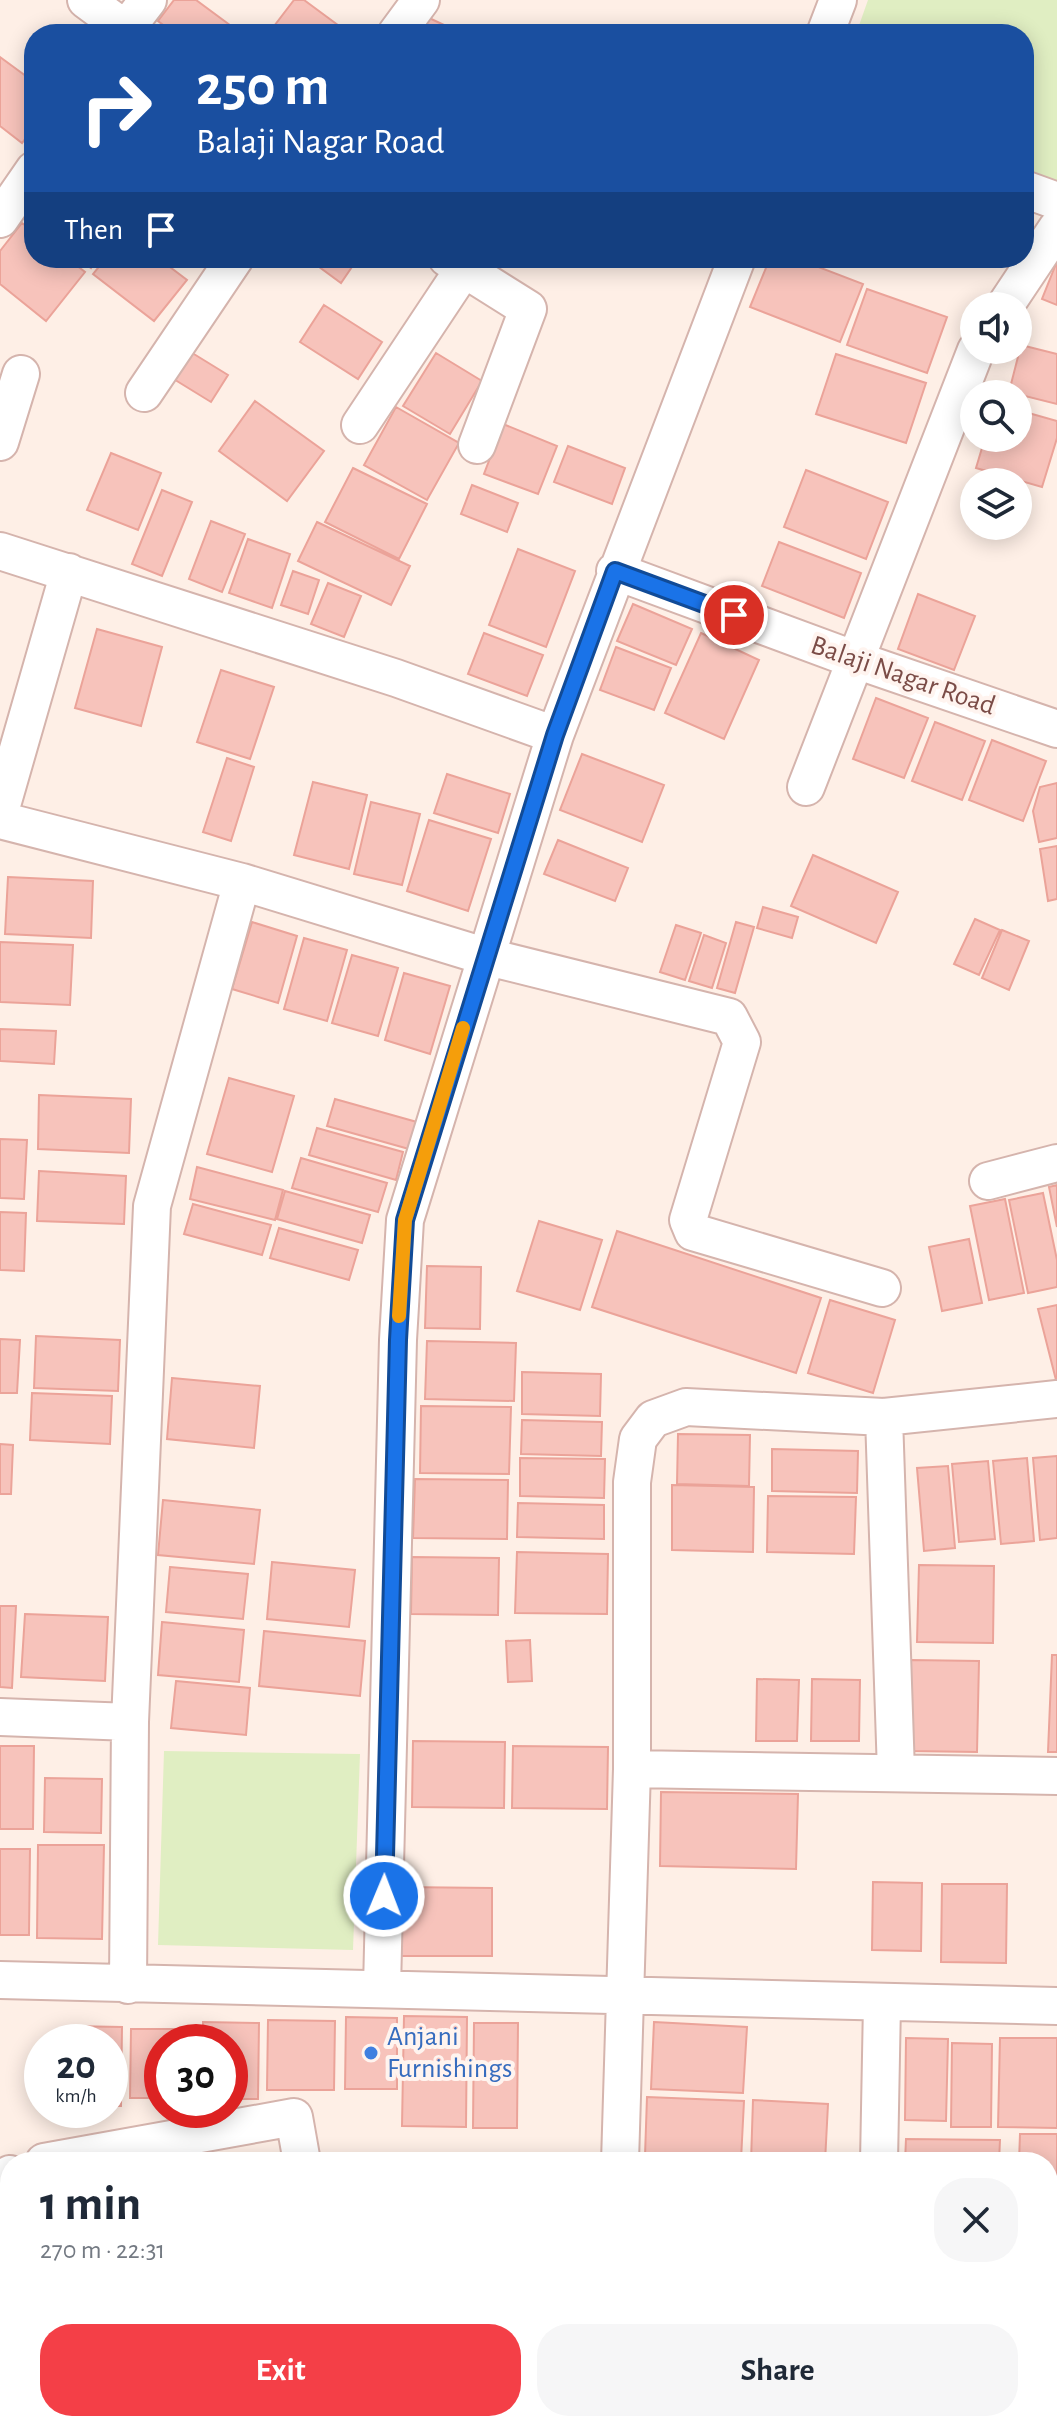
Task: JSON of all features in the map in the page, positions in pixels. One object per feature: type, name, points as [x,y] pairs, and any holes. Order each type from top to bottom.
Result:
[{"type":"street","points":[[86,0],[117,24]]},
{"type":"street","points":[[132,24],[148,0]]},
{"type":"street","points":[[403,24],[421,0]]},
{"type":"street","points":[[829,24],[838,0]]},
{"type":"street","points":[[0,219],[24,184]]},
{"type":"street","points":[[1034,193],[1057,201]]},
{"type":"street","points":[[1034,262],[1057,228]]},
{"type":"street","points":[[144,393],[228,268]]},
{"type":"street","points":[[360,425],[453,268]]},
{"type":"street","points":[[461,268],[528,309],[477,445]]},
{"type":"street","points":[[382,1988],[398,1340],[405,1220],[484,956],[555,735],[733,268]]},
{"type":"street","points":[[1014,292],[1030,268]]},
{"type":"street","points":[[806,787],[853,659],[970,364]]},
{"type":"street","points":[[0,442],[21,374]]},
{"type":"street","points":[[0,551],[396,678],[555,735]]},
{"type":"street","name":"Balaji Nagar Road","points":[[615,571],[853,659],[1057,729]]},
{"type":"street","points":[[0,812],[69,572]]},
{"type":"street","points":[[0,820],[242,882],[484,956],[729,1017],[742,1042],[688,1220],[693,1232],[882,1288]]},
{"type":"street","points":[[128,1985],[130,1722],[152,1206],[242,882]]},
{"type":"street","points":[[988,1181],[1057,1163]]},
{"type":"street","points":[[620,2152],[632,1769],[632,1482],[638,1439],[653,1419],[686,1407],[884,1417],[1057,1399]]},
{"type":"street","points":[[884,1417],[896,1772]]},
{"type":"street","points":[[0,1717],[130,1722]]},
{"type":"street","points":[[632,1769],[1057,1776]]},
{"type":"street","points":[[0,1980],[1057,2006]]},
{"type":"street","points":[[879,2152],[882,2003]]},
{"type":"street","points":[[100,2152],[294,2117],[300,2152]]},
{"type":"green space","points":[[868,0],[1057,0],[1057,193],[1034,184],[1034,24],[860,24]]},
{"type":"green space","points":[[164,1751],[360,1754],[353,1950],[158,1945]]},
{"type":"building","points":[[174,0],[196,0],[228,24],[162,24],[158,21]]},
{"type":"building","points":[[294,0],[304,0],[336,24],[276,24]]},
{"type":"building","points":[[427,17],[442,24],[424,24]]},
{"type":"building","points":[[0,57],[24,75],[24,140],[22,143],[0,126]]},
{"type":"building","points":[[22,223],[24,268],[80,268],[85,272],[46,321],[0,284],[0,251]]},
{"type":"building","points":[[1057,264],[1057,305],[1042,299]]},
{"type":"building","points":[[98,268],[171,268],[187,280],[154,321],[93,274]]},
{"type":"building","points":[[321,268],[351,268],[341,283]]},
{"type":"building","points":[[766,268],[821,268],[863,284],[840,342],[750,307]]},
{"type":"building","points":[[867,289],[947,317],[927,373],[847,345]]},
{"type":"building","points":[[324,305],[382,342],[358,379],[300,342]]},
{"type":"building","points":[[1032,348],[1057,354],[1057,404],[1032,398],[1032,380],[1012,380],[1016,364],[1032,364]]},
{"type":"building","points":[[189,351],[228,375],[211,402],[172,378]]},
{"type":"building","points":[[436,353],[482,381],[450,434],[403,406]]},
{"type":"building","points":[[836,354],[926,383],[906,443],[816,414]]},
{"type":"building","points":[[255,401],[324,451],[287,501],[219,451]]},
{"type":"building","points":[[396,407],[459,443],[427,500],[364,465]]},
{"type":"building","points":[[1032,414],[1057,421],[1057,438],[1042,487],[1032,484],[1032,468],[976,468],[981,452],[1032,452]]},
{"type":"building","points":[[503,424],[557,446],[538,494],[484,474]]},
{"type":"building","points":[[568,446],[625,468],[612,504],[554,482]]},
{"type":"building","points":[[111,453],[161,473],[138,530],[87,510]]},
{"type":"building","points":[[353,468],[427,504],[399,559],[325,522]]},
{"type":"building","points":[[806,470],[888,502],[866,559],[784,527]]},
{"type":"building","points":[[472,485],[518,503],[507,532],[461,514]]},
{"type":"building","points":[[162,490],[192,502],[162,576],[132,564]]},
{"type":"building","points":[[211,521],[245,534],[222,592],[189,579]]},
{"type":"building","points":[[317,522],[410,566],[391,605],[298,561]]},
{"type":"building","points":[[248,539],[290,554],[272,608],[229,593]]},
{"type":"building","points":[[779,542],[861,573],[844,618],[762,586]]},
{"type":"building","points":[[518,549],[575,571],[546,647],[489,625]]},
{"type":"building","points":[[293,571],[319,580],[308,614],[281,605]]},
{"type":"building","points":[[328,583],[361,596],[344,637],[311,624]]},
{"type":"building","points":[[918,594],[975,616],[954,670],[898,649]]},
{"type":"building","points":[[633,604],[692,629],[676,665],[617,641]]},
{"type":"building","points":[[97,629],[162,647],[141,726],[75,708]]},
{"type":"building","points":[[484,633],[543,655],[527,696],[468,674]]},
{"type":"building","points":[[701,633],[759,660],[724,739],[665,713]]},
{"type":"building","points":[[616,647],[671,668],[654,710],[600,690]]},
{"type":"building","points":[[221,670],[274,687],[250,759],[197,742]]},
{"type":"building","points":[[876,698],[928,718],[904,778],[853,759]]},
{"type":"building","points":[[935,722],[985,741],[962,800],[912,781]]},
{"type":"building","points":[[992,740],[1046,761],[1023,821],[969,800]]},
{"type":"building","points":[[582,754],[664,785],[642,842],[560,810]]},
{"type":"building","points":[[227,758],[254,767],[231,841],[203,832]]},
{"type":"building","points":[[447,774],[510,794],[498,833],[434,813]]},
{"type":"building","points":[[313,782],[367,795],[349,869],[294,855]]},
{"type":"building","points":[[1057,783],[1057,838],[1039,842],[1033,811],[1040,787]]},
{"type":"building","points":[[371,802],[420,814],[402,885],[354,874]]},
{"type":"building","points":[[429,820],[491,839],[468,911],[407,891]]},
{"type":"building","points":[[558,840],[628,868],[615,901],[544,874]]},
{"type":"building","points":[[1057,846],[1057,899],[1048,901],[1040,849]]},
{"type":"building","points":[[813,855],[898,892],[876,943],[791,906]]},
{"type":"building","points":[[8,877],[93,881],[91,938],[5,934]]},
{"type":"building","points":[[763,907],[798,917],[792,938],[757,928]]},
{"type":"building","points":[[975,919],[1000,930],[979,975],[954,964]]},
{"type":"building","points":[[252,922],[297,936],[278,1003],[232,989]]},
{"type":"building","points":[[736,922],[754,927],[735,993],[717,988]]},
{"type":"building","points":[[676,925],[701,933],[685,980],[660,972]]},
{"type":"building","points":[[1002,930],[1029,941],[1009,990],[982,978]]},
{"type":"building","points":[[704,935],[726,943],[712,988],[689,981]]},
{"type":"building","points":[[304,938],[347,950],[327,1021],[284,1009]]},
{"type":"building","points":[[0,942],[73,945],[70,1005],[0,1002]]},
{"type":"building","points":[[352,955],[398,968],[378,1036],[332,1023]]},
{"type":"building","points":[[404,973],[450,986],[430,1054],[385,1040]]},
{"type":"building","points":[[0,1029],[56,1031],[54,1064],[0,1061]]},
{"type":"building","points":[[229,1078],[294,1096],[272,1172],[207,1154]]},
{"type":"building","points":[[39,1095],[131,1099],[129,1153],[38,1149]]},
{"type":"building","points":[[335,1099],[424,1124],[416,1151],[327,1126]]},
{"type":"building","points":[[317,1128],[403,1152],[396,1180],[309,1155]]},
{"type":"building","points":[[0,1139],[27,1140],[24,1199],[0,1198]]},
{"type":"building","points":[[301,1158],[387,1183],[378,1212],[292,1188]]},
{"type":"building","points":[[197,1167],[283,1190],[275,1220],[190,1199]]},
{"type":"building","points":[[39,1171],[126,1176],[124,1224],[37,1221]]},
{"type":"building","points":[[1057,1185],[1057,1227],[1049,1187]]},
{"type":"building","points":[[285,1191],[370,1215],[362,1243],[277,1219]]},
{"type":"building","points":[[1043,1193],[1057,1260],[1057,1287],[1028,1293],[1009,1200]]},
{"type":"building","points":[[1005,1199],[1024,1293],[989,1300],[970,1206]]},
{"type":"building","points":[[193,1204],[271,1225],[262,1255],[184,1234]]},
{"type":"building","points":[[0,1212],[26,1213],[24,1271],[0,1270]]},
{"type":"building","points":[[539,1221],[602,1240],[580,1310],[517,1291]]},
{"type":"building","points":[[279,1228],[358,1250],[349,1280],[270,1258]]},
{"type":"building","points":[[617,1231],[821,1298],[796,1373],[592,1307]]},
{"type":"building","points":[[969,1239],[982,1303],[942,1311],[929,1247]]},
{"type":"building","points":[[427,1266],[481,1267],[480,1329],[425,1328]]},
{"type":"building","points":[[830,1300],[895,1320],[873,1393],[808,1373]]},
{"type":"building","points":[[1057,1305],[1057,1384],[1038,1309]]},
{"type":"building","points":[[36,1336],[120,1340],[118,1391],[34,1388]]},
{"type":"building","points":[[0,1339],[20,1340],[17,1393],[0,1393]]},
{"type":"building","points":[[427,1341],[516,1343],[514,1401],[425,1399]]},
{"type":"building","points":[[522,1372],[601,1374],[600,1416],[522,1414]]},
{"type":"building","points":[[172,1378],[260,1386],[254,1448],[167,1439]]},
{"type":"building","points":[[32,1393],[112,1396],[110,1444],[30,1440]]},
{"type":"building","points":[[421,1406],[511,1407],[509,1474],[420,1473]]},
{"type":"building","points":[[522,1420],[602,1422],[601,1456],[521,1454]]},
{"type":"building","points":[[678,1434],[750,1435],[749,1486],[677,1484]]},
{"type":"building","points":[[0,1444],[13,1445],[11,1494],[0,1494]]},
{"type":"building","points":[[772,1449],[858,1451],[857,1493],[772,1491]]},
{"type":"building","points":[[1057,1456],[1057,1538],[1040,1540],[1033,1458]]},
{"type":"building","points":[[520,1458],[605,1459],[604,1498],[520,1496]]},
{"type":"building","points":[[1027,1458],[1034,1541],[1001,1544],[993,1461]]},
{"type":"building","points":[[988,1461],[995,1539],[959,1542],[952,1464]]},
{"type":"building","points":[[948,1466],[955,1548],[924,1551],[917,1468]]},
{"type":"building","points":[[415,1479],[508,1480],[507,1539],[413,1538]]},
{"type":"building","points":[[672,1485],[754,1487],[753,1552],[672,1550]]},
{"type":"building","points":[[768,1496],[856,1497],[854,1554],[767,1552]]},
{"type":"building","points":[[163,1500],[260,1510],[254,1564],[158,1555]]},
{"type":"building","points":[[518,1503],[604,1505],[604,1539],[517,1537]]},
{"type":"building","points":[[517,1552],[608,1554],[607,1614],[515,1613]]},
{"type":"building","points":[[412,1557],[499,1558],[498,1615],[411,1614]]},
{"type":"building","points":[[272,1562],[355,1570],[349,1627],[267,1619]]},
{"type":"building","points":[[919,1565],[994,1566],[993,1643],[917,1642]]},
{"type":"building","points":[[170,1567],[248,1574],[243,1619],[166,1612]]},
{"type":"building","points":[[0,1606],[16,1606],[12,1688],[0,1687]]},
{"type":"building","points":[[25,1614],[108,1617],[105,1681],[21,1677]]},
{"type":"building","points":[[162,1622],[244,1630],[239,1682],[158,1675]]},
{"type":"building","points":[[264,1631],[365,1641],[360,1696],[259,1686]]},
{"type":"building","points":[[530,1640],[532,1681],[508,1682],[506,1641]]},
{"type":"building","points":[[1052,1655],[1057,1655],[1057,1752],[1048,1752]]},
{"type":"building","points":[[911,1660],[979,1661],[977,1752],[910,1751]]},
{"type":"building","points":[[757,1679],[799,1680],[797,1741],[756,1741]]},
{"type":"building","points":[[812,1679],[860,1680],[859,1741],[811,1741]]},
{"type":"building","points":[[176,1681],[250,1688],[246,1735],[171,1728]]},
{"type":"building","points":[[413,1741],[505,1742],[504,1808],[412,1807]]},
{"type":"building","points":[[0,1746],[34,1746],[33,1829],[0,1829]]},
{"type":"building","points":[[513,1746],[608,1747],[607,1809],[512,1808]]},
{"type":"building","points":[[45,1778],[102,1779],[101,1833],[44,1832]]},
{"type":"building","points":[[661,1792],[798,1794],[796,1869],[660,1866]]},
{"type":"building","points":[[38,1845],[104,1845],[102,1939],[37,1938]]},
{"type":"building","points":[[0,1849],[30,1849],[29,1935],[0,1935]]},
{"type":"building","points":[[873,1882],[922,1883],[921,1951],[872,1950]]},
{"type":"building","points":[[942,1884],[1007,1884],[1006,1963],[941,1962]]},
{"type":"building","points":[[399,1887],[492,1888],[492,1956],[399,1956]]},
{"type":"building","points":[[404,2016],[467,2017],[466,2127],[402,2126]]},
{"type":"building","name":"Anjani Furnishings","points":[[346,2017],[397,2018],[397,2089],[345,2089]]},
{"type":"building","points":[[268,2020],[335,2021],[334,2090],[267,2090]]},
{"type":"building","points":[[654,2022],[747,2027],[743,2093],[651,2089]]},
{"type":"building","points":[[259,2023],[258,2099],[248,2099],[248,2024],[203,2024]]},
{"type":"building","points":[[474,2023],[518,2023],[517,2128],[473,2128]]},
{"type":"building","points":[[131,2029],[144,2029],[144,2098],[130,2098]]},
{"type":"building","points":[[906,2038],[948,2039],[946,2121],[905,2120]]},
{"type":"building","points":[[1000,2038],[1057,2038],[1057,2128],[998,2127]]},
{"type":"building","points":[[952,2043],[992,2044],[991,2127],[951,2127]]},
{"type":"building","points":[[647,2097],[744,2101],[741,2152],[645,2152]]},
{"type":"building","points":[[753,2100],[828,2104],[826,2152],[751,2152]]},
{"type":"building","points":[[1020,2134],[1057,2134],[1057,2152],[1019,2152]]},
{"type":"building","points":[[906,2139],[1000,2140],[999,2152],[905,2152]]},
{"type":"slow traffic","points":[[399,1316],[405,1220],[463,1028]]},
{"type":"place","name":"Anjani Furnishings","points":[[371,2053]]},
{"type":"route","points":[[384,1896],[398,1340],[405,1220],[484,956],[555,735],[615,571],[734,615]]}]
